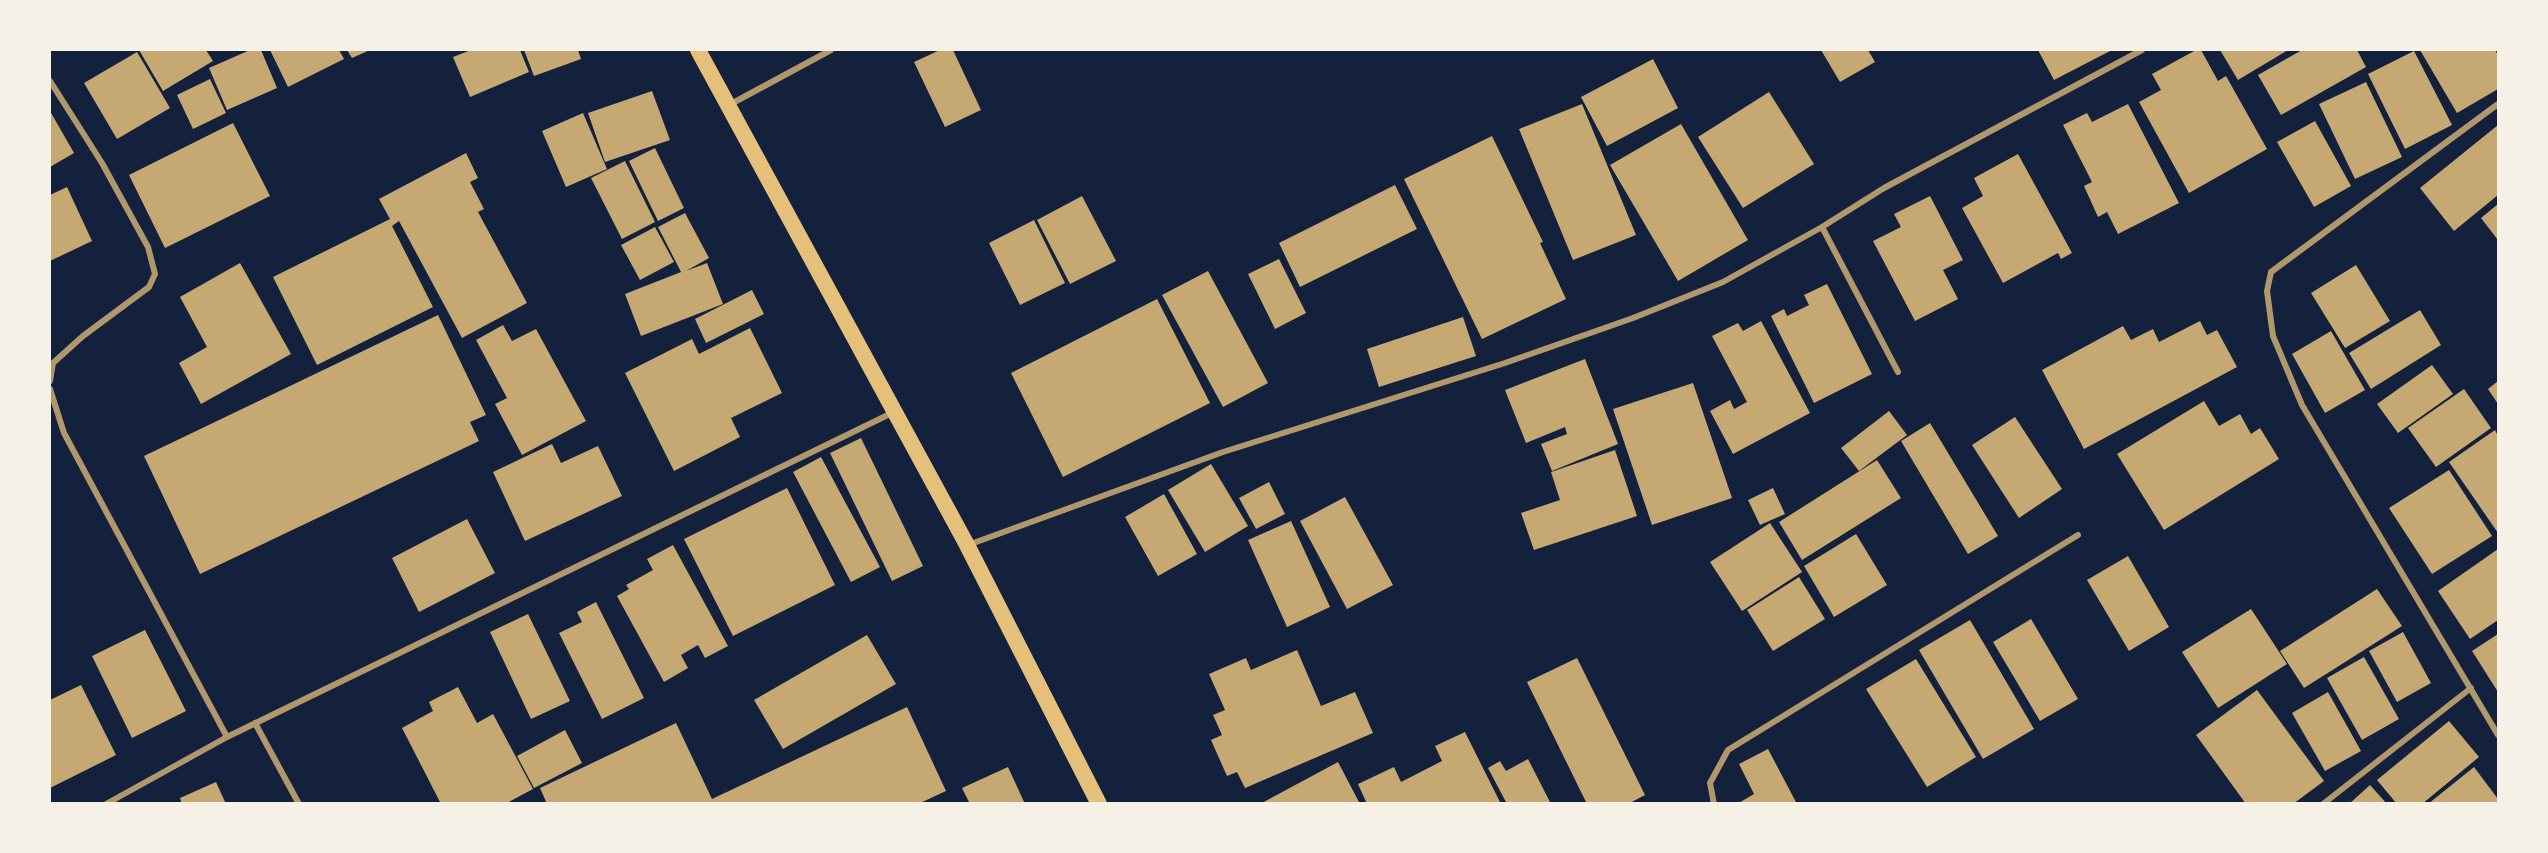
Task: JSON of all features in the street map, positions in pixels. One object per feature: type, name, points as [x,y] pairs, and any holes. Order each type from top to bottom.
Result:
[{"type":"highway","points":[[698,50],[967,545],[1099,804]]},
{"type":"street","points":[[728,106],[831,50]]},
{"type":"street","points":[[967,545],[1223,452],[1504,363],[1633,318],[1723,282],[1822,227],[1884,188],[2142,50]]},
{"type":"street","points":[[50,81],[102,163],[133,219],[148,247],[155,274],[149,287],[83,336],[53,363],[50,381]]},
{"type":"street","points":[[2499,104],[2271,272],[2267,291],[2274,336],[2302,405],[2499,735]]},
{"type":"street","points":[[1822,227],[1898,372]]},
{"type":"street","points":[[50,389],[64,433],[227,736]]},
{"type":"street","points":[[106,804],[227,736],[894,412]]},
{"type":"street","points":[[1714,804],[1710,783],[1728,750],[2078,535]]},
{"type":"street","points":[[2323,804],[2470,688]]},
{"type":"street","points":[[255,723],[299,804]]},
{"type":"building","points":[[139,50],[206,50],[213,61],[163,91]]},
{"type":"building","points":[[250,50],[261,50],[277,88],[227,110],[209,68]]},
{"type":"building","points":[[270,50],[339,50],[344,59],[288,87]]},
{"type":"building","points":[[347,50],[370,50],[352,58]]},
{"type":"building","points":[[471,50],[520,50],[529,72],[470,97],[453,57]]},
{"type":"building","points":[[524,50],[578,50],[581,59],[534,76]]},
{"type":"building","points":[[940,50],[953,50],[981,110],[945,127],[914,62]]},
{"type":"building","points":[[1821,50],[1868,50],[1875,62],[1840,82]]},
{"type":"building","points":[[2038,50],[2112,50],[2054,80]]},
{"type":"building","points":[[2196,50],[2201,50],[2218,81],[2226,76],[2267,149],[2189,193],[2139,102],[2161,90],[2152,74]]},
{"type":"building","points":[[2220,50],[2288,50],[2238,80]]},
{"type":"building","points":[[2302,50],[2357,50],[2366,67],[2281,115],[2258,75]]},
{"type":"building","points":[[2420,50],[2495,50],[2498,55],[2498,89],[2457,113]]},
{"type":"building","points":[[2414,51],[2452,125],[2405,149],[2368,74]]},
{"type":"building","points":[[137,52],[170,108],[117,139],[84,83]]},
{"type":"building","points":[[1653,59],[1678,108],[1607,146],[1581,97]]},
{"type":"building","points":[[210,79],[226,113],[193,129],[177,95]]},
{"type":"building","points":[[2366,82],[2402,157],[2355,179],[2319,104]]},
{"type":"building","points":[[652,91],[670,140],[605,162],[588,113]]},
{"type":"building","points":[[1769,92],[1814,164],[1743,208],[1698,137]]},
{"type":"building","points":[[1582,104],[1636,235],[1573,260],[1519,129]]},
{"type":"building","points":[[2128,104],[2179,203],[2118,234],[2107,212],[2098,217],[2084,186],[2092,182],[2063,125],[2087,113],[2092,122]]},
{"type":"building","points":[[50,111],[74,153],[50,167]]},
{"type":"building","points":[[583,113],[607,169],[566,187],[542,131]]},
{"type":"building","points":[[2315,121],[2351,186],[2314,207],[2277,142]]},
{"type":"building","points":[[233,123],[270,196],[165,248],[129,175]]},
{"type":"building","points":[[1681,124],[1748,240],[1678,281],[1610,165]]},
{"type":"building","points":[[2498,125],[2498,195],[2454,231],[2420,188]]},
{"type":"building","points":[[1492,136],[1543,242],[1540,243],[1566,299],[1482,339],[1404,179]]},
{"type":"building","points":[[655,148],[684,208],[658,221],[629,161]]},
{"type":"building","points":[[466,153],[478,178],[470,182],[484,209],[478,212],[527,303],[462,338],[399,221],[392,226],[433,307],[317,365],[273,277],[390,219],[379,199]]},
{"type":"building","points":[[2018,154],[2072,253],[2061,259],[2058,253],[2003,283],[1962,208],[1983,196],[1974,178]]},
{"type":"building","points":[[625,161],[655,222],[622,239],[591,178]]},
{"type":"building","points":[[1395,185],[1417,229],[1300,287],[1279,243]]},
{"type":"building","points":[[67,187],[92,241],[50,261],[50,195]]},
{"type":"building","points":[[1082,196],[1116,261],[1070,284],[1037,220]]},
{"type":"building","points":[[1930,196],[1963,260],[1943,270],[1958,299],[1915,321],[1873,241],[1901,227],[1894,214]]},
{"type":"building","points":[[2498,204],[2498,240],[2481,218]]},
{"type":"building","points":[[685,213],[709,258],[686,271],[707,263],[723,304],[641,336],[625,294],[681,272],[658,227]]},
{"type":"building","points":[[1034,220],[1065,283],[1020,305],[989,243]]},
{"type":"building","points":[[655,227],[674,262],[640,280],[621,245]]},
{"type":"building","points":[[1279,259],[1306,313],[1275,329],[1248,274]]},
{"type":"building","points":[[240,263],[291,354],[201,404],[179,363],[207,347],[180,297]]},
{"type":"building","points":[[2356,265],[2390,321],[2345,348],[2311,293]]},
{"type":"building","points":[[1208,271],[1268,383],[1223,407],[1162,295]]},
{"type":"building","points":[[1827,284],[1872,374],[1814,403],[1771,316],[1784,309],[1787,316],[1809,305],[1804,295]]},
{"type":"building","points":[[752,290],[764,314],[706,343],[695,319]]},
{"type":"building","points":[[1157,299],[1210,403],[1063,477],[1011,373]]},
{"type":"building","points":[[2420,310],[2441,345],[2371,389],[2349,353]]},
{"type":"building","points":[[438,315],[486,415],[470,422],[479,441],[200,574],[144,456]]},
{"type":"building","points":[[1463,317],[1476,356],[1379,387],[1367,349]]},
{"type":"building","points":[[1761,321],[1810,413],[1733,454],[1710,411],[1730,400],[1734,409],[1747,402],[1712,336],[1738,323],[1743,331]]},
{"type":"building","points":[[2200,321],[2207,335],[2217,330],[2237,367],[2084,449],[2042,370],[2123,326],[2131,340],[2153,329],[2159,342]]},
{"type":"building","points":[[503,325],[512,341],[536,329],[586,421],[522,455],[495,404],[507,398],[476,340]]},
{"type":"building","points":[[750,328],[782,393],[731,418],[740,437],[674,471],[625,373],[692,339],[699,354]]},
{"type":"building","points":[[2331,331],[2365,390],[2325,413],[2292,354]]},
{"type":"building","points":[[1585,359],[1618,444],[1552,471],[1541,444],[1567,434],[1565,427],[1526,443],[1505,390]]},
{"type":"building","points":[[2432,365],[2453,394],[2398,433],[2377,404]]},
{"type":"building","points":[[2498,381],[2498,404],[2488,389]]},
{"type":"building","points":[[1693,383],[1732,498],[1652,525],[1613,409]]},
{"type":"building","points":[[2464,389],[2491,428],[2436,467],[2408,428]]},
{"type":"building","points":[[2204,401],[2219,426],[2240,414],[2251,434],[2260,428],[2279,459],[2164,530],[2117,454]]},
{"type":"building","points":[[1889,411],[1907,435],[1859,471],[1841,448]]},
{"type":"building","points":[[2015,417],[2062,489],[2019,518],[1972,445]]},
{"type":"building","points":[[1930,423],[1998,536],[1968,554],[1901,441]]},
{"type":"building","points":[[2495,430],[2498,436],[2498,533],[2449,462]]},
{"type":"building","points":[[861,438],[923,566],[892,581],[830,453]]},
{"type":"building","points":[[552,444],[561,463],[598,446],[622,496],[525,541],[493,472]]},
{"type":"building","points":[[1615,450],[1637,516],[1534,550],[1521,513],[1560,500],[1551,472]]},
{"type":"building","points":[[821,457],[880,567],[851,582],[793,472]]},
{"type":"building","points":[[1877,460],[1901,498],[1802,560],[1779,522]]},
{"type":"building","points":[[1211,464],[1248,526],[1205,552],[1168,490]]},
{"type":"building","points":[[2449,470],[2492,536],[2432,574],[2389,508]]},
{"type":"building","points":[[1269,482],[1285,514],[1256,529],[1239,498]]},
{"type":"building","points":[[787,488],[835,585],[733,636],[684,539]]},
{"type":"building","points":[[1773,488],[1785,514],[1760,525],[1748,500]]},
{"type":"building","points":[[1164,494],[1197,554],[1158,576],[1125,517]]},
{"type":"building","points":[[1345,497],[1393,585],[1347,609],[1300,521]]},
{"type":"building","points":[[467,519],[495,573],[419,612],[392,558]]},
{"type":"building","points":[[1291,521],[1330,607],[1287,627],[1248,540]]},
{"type":"building","points":[[1770,523],[1802,572],[1742,611],[1710,562]]},
{"type":"building","points":[[1856,534],[1887,585],[1834,617],[1804,566]]},
{"type":"building","points":[[673,545],[728,646],[705,658],[698,645],[681,655],[688,668],[664,682],[617,596],[629,589],[626,585],[653,570],[647,559]]},
{"type":"building","points":[[2498,549],[2498,620],[2470,639],[2438,591]]},
{"type":"building","points":[[2128,556],[2169,627],[2129,651],[2087,580]]},
{"type":"building","points":[[1799,577],[1825,619],[1773,651],[1747,610]]},
{"type":"building","points":[[2377,589],[2402,626],[2304,688],[2280,651]]},
{"type":"building","points":[[596,602],[644,698],[602,719],[559,633],[582,622],[577,612]]},
{"type":"building","points":[[2251,609],[2287,664],[2218,708],[2182,652]]},
{"type":"building","points":[[528,614],[570,701],[531,719],[490,632]]},
{"type":"building","points":[[2031,619],[2078,699],[2040,721],[1993,642]]},
{"type":"building","points":[[1970,620],[2034,729],[1983,759],[1919,650]]},
{"type":"building","points":[[145,630],[186,711],[132,738],[92,656]]},
{"type":"building","points":[[2403,632],[2431,683],[2397,702],[2369,651]]},
{"type":"building","points":[[2498,634],[2498,692],[2472,651]]},
{"type":"building","points":[[867,635],[896,684],[783,749],[754,700]]},
{"type":"building","points":[[1297,650],[1321,706],[1355,692],[1373,733],[1245,788],[1237,772],[1227,776],[1211,740],[1222,735],[1213,715],[1225,710],[1209,674],[1246,658],[1251,670]]},
{"type":"building","points":[[2364,657],[2399,719],[2362,740],[2327,678]]},
{"type":"building","points":[[1577,658],[1645,795],[1628,804],[1587,804],[1527,682]]},
{"type":"building","points":[[1916,659],[1976,757],[1927,787],[1866,689]]},
{"type":"building","points":[[81,685],[116,755],[50,788],[50,700]]},
{"type":"building","points":[[458,687],[477,723],[493,714],[533,789],[505,804],[441,804],[402,728],[433,711],[429,702]]},
{"type":"building","points":[[2257,690],[2324,781],[2293,804],[2246,804],[2196,735]]},
{"type":"building","points":[[2328,692],[2361,751],[2325,771],[2292,713]]},
{"type":"building","points":[[907,707],[946,791],[918,804],[547,804],[540,788],[676,723],[712,799]]},
{"type":"building","points":[[2449,721],[2479,757],[2422,804],[2397,804],[2377,780]]},
{"type":"building","points":[[565,730],[582,763],[534,788],[517,756]]},
{"type":"building","points":[[1465,732],[1501,804],[1367,804],[1358,784],[1394,767],[1401,782],[1442,761],[1435,746]]},
{"type":"building","points":[[1768,749],[1797,804],[1737,804],[1754,794],[1739,764]]},
{"type":"building","points":[[1528,759],[1551,804],[1507,804],[1488,768],[1500,761],[1506,771]]},
{"type":"building","points":[[1338,762],[1360,804],[1260,804]]},
{"type":"building","points":[[1008,767],[1025,804],[970,804],[962,788]]},
{"type":"building","points":[[2474,767],[2498,799],[2498,804],[2428,804]]},
{"type":"building","points":[[216,782],[226,804],[182,804],[180,798]]},
{"type":"building","points":[[2370,785],[2387,804],[2349,804]]}]
